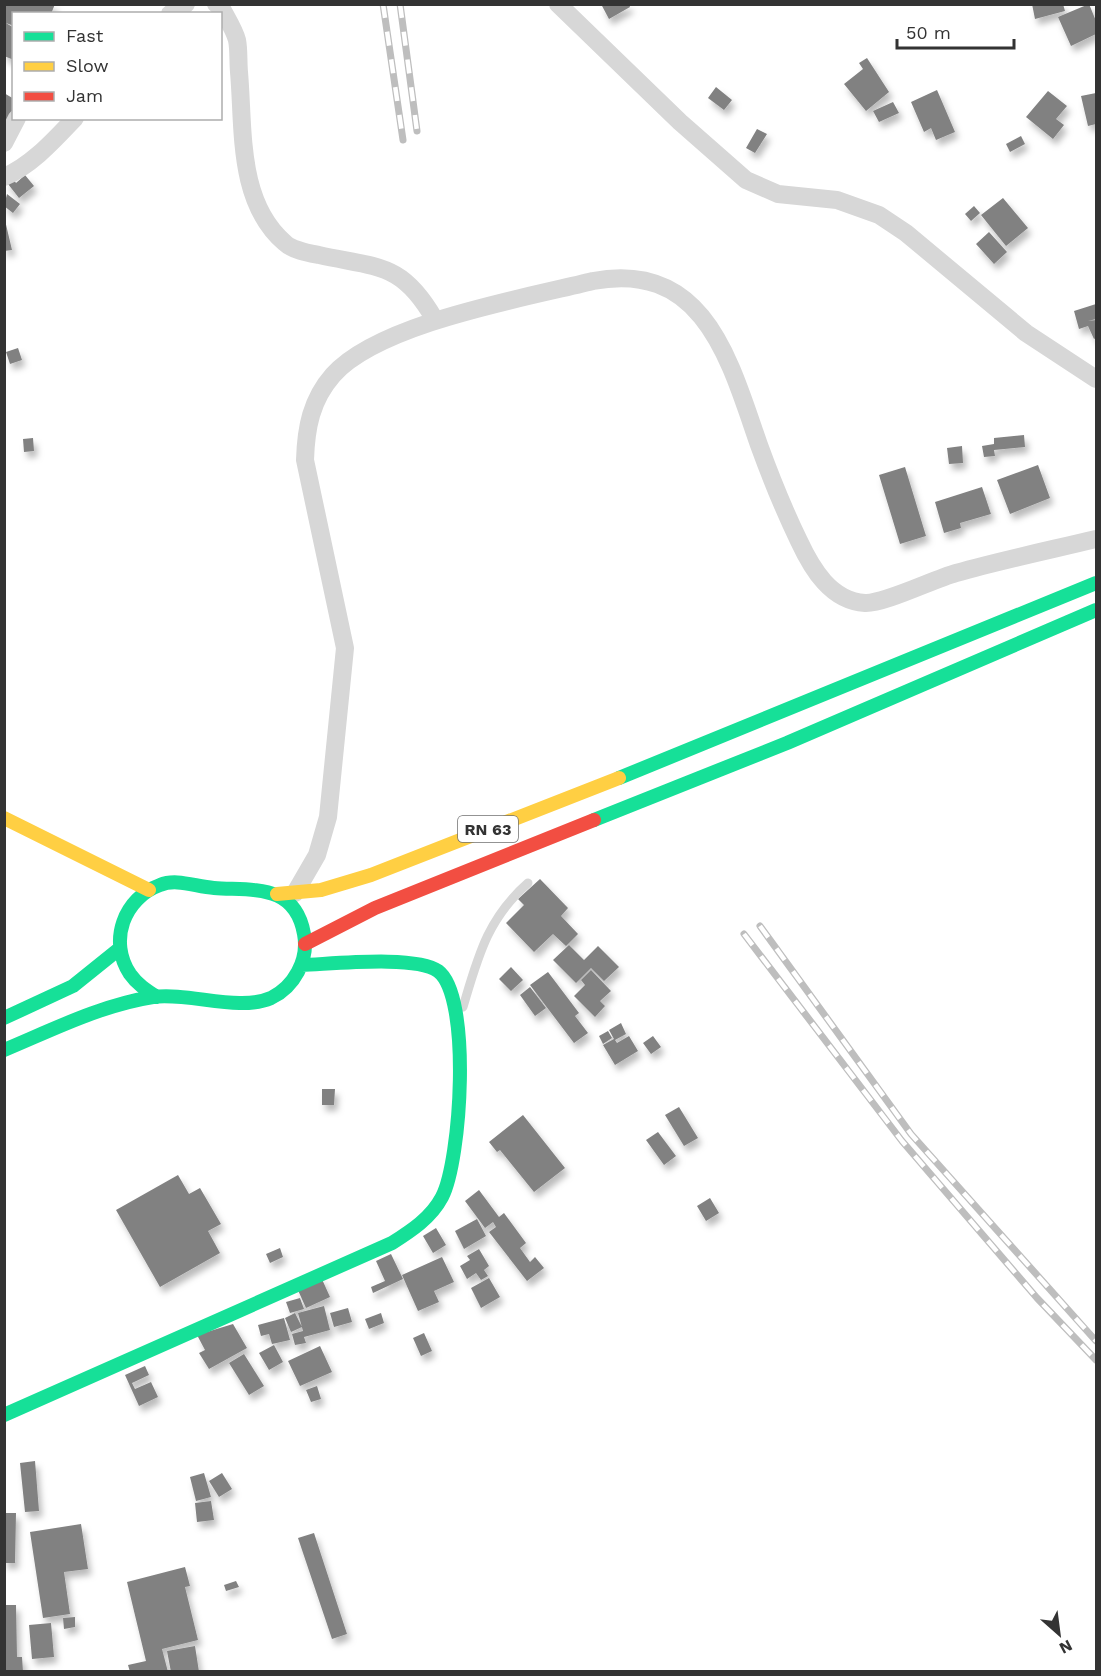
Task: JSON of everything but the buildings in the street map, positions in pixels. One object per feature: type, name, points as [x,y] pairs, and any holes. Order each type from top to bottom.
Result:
[{"type":"main road","name":"RN 63","points":[[286,894],[321,890],[363,878],[695,748],[1096,583]]},
{"type":"main road","points":[[305,944],[375,908],[787,743],[1096,610]]},
{"type":"main road","points":[[4,818],[149,890]]},
{"type":"main road","points":[[4,1018],[62,1009],[112,1008],[157,997],[265,1001],[291,983],[302,965],[305,944],[296,913],[286,894],[171,883],[149,890],[134,902],[123,918],[119,949],[127,973],[135,983],[157,997]]},
{"type":"main road","points":[[4,1050],[62,1009],[89,975],[119,949]]},
{"type":"main road","points":[[4,1415],[392,1243],[425,1222],[443,1197],[452,1168],[462,1096],[451,988],[441,973],[426,964],[302,965]]},
{"type":"street","points":[[173,12],[186,4]]},
{"type":"street","points":[[216,4],[221,7],[237,39],[250,188],[252,198],[269,224],[286,244],[313,254],[375,266],[398,274],[416,290],[435,320]]},
{"type":"street","points":[[558,4],[680,122],[746,180],[778,194],[837,200],[879,215],[906,233],[1026,333],[1096,379]]},
{"type":"street","points":[[4,143],[15,120]]},
{"type":"street","points":[[4,177],[16,172],[50,144],[73,120]]},
{"type":"street","points":[[286,894],[317,855],[328,817],[345,648],[305,460],[306,432],[321,391],[333,374],[353,357],[435,320],[610,278],[645,280],[677,294],[697,310],[713,330],[734,376],[781,504],[808,560],[823,580],[844,597],[867,603],[955,573],[1096,539]]},
{"type":"lane","points":[[456,1029],[488,931],[512,897],[528,883]]},
{"type":"railway","points":[[383,4],[403,140]]},
{"type":"railway","points":[[400,4],[417,131]]},
{"type":"railway","points":[[760,926],[911,1134],[1096,1341]]},
{"type":"railway","points":[[744,934],[902,1141],[1037,1298],[1096,1360]]},
{"type":"traffic: fast","points":[[619,778],[1096,583]]},
{"type":"traffic: fast","points":[[594,820],[787,743],[1096,610]]},
{"type":"traffic: fast","points":[[4,1050],[77,1019],[115,1006],[153,997],[167,996],[182,997],[229,1003],[258,1002],[271,998],[287,987],[302,963],[305,944],[299,918],[282,898],[257,890],[214,888],[173,882],[147,891],[129,910],[123,922],[120,948],[123,961],[130,974],[142,987],[149,992],[153,994],[157,997]]},
{"type":"traffic: fast","points":[[4,1018],[73,986],[119,949]]},
{"type":"traffic: fast","points":[[4,1415],[392,1243],[420,1223],[437,1205],[449,1178],[458,1116],[460,1080],[456,1012],[449,986],[438,971],[412,963],[302,965]]},
{"type":"traffic: slow","points":[[277,894],[321,890],[371,875],[619,778]]},
{"type":"traffic: slow","points":[[4,818],[149,890]]},
{"type":"traffic: jam","points":[[305,944],[375,908],[594,820]]}]
